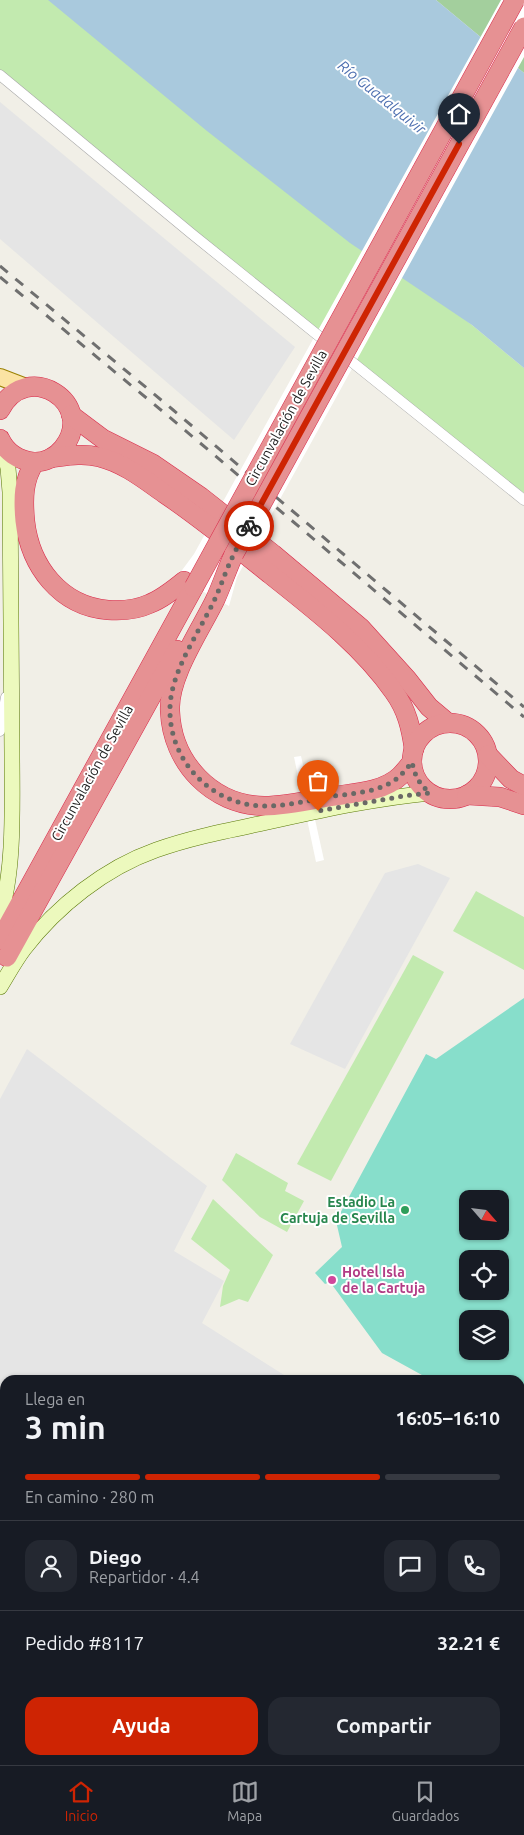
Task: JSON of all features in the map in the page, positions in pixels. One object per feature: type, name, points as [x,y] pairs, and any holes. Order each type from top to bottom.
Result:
[{"type":"highway","name":"Circunvalación de Sevilla","points":[[6,957],[200,590],[226,527],[515,0]]},
{"type":"highway","name":"Circunvalación de Sevilla","points":[[200,590],[234,554],[524,27]]},
{"type":"highway","points":[[0,410],[4,402],[14,392],[26,387],[37,386],[49,389],[59,395],[67,404],[71,415],[72,428],[69,440],[61,451],[43,460],[28,475],[24,490],[28,542],[34,559],[42,572],[58,590],[85,605],[123,610],[149,604],[171,592],[200,590],[182,665],[170,698],[170,721],[176,744],[186,764],[201,782],[219,794],[241,803],[276,806],[384,786],[400,776],[413,755],[419,739],[427,731],[437,725],[448,723],[464,726],[478,735],[488,755],[488,767],[484,778],[477,788],[468,795]]},
{"type":"highway","points":[[71,415],[103,439],[153,464],[202,496],[360,628],[407,679],[429,707],[448,723]]},
{"type":"highway","points":[[1,442],[11,454],[22,460],[43,460],[76,454],[100,457],[125,467],[195,514],[320,614],[353,645],[394,691],[406,710],[414,774],[420,785],[442,799],[450,800],[468,795],[500,797],[524,805]]},
{"type":"highway","points":[[488,755],[511,779],[524,786]]},
{"type":"main road","points":[[0,377],[26,387]]},
{"type":"main road","points":[[0,915],[8,874],[10,840],[12,666],[10,492],[8,468],[1,442]]},
{"type":"main road","points":[[0,987],[6,957],[32,940],[64,906],[94,883],[126,863],[155,850],[201,836],[318,811],[430,793]]},
{"type":"street","points":[[0,75],[192,234],[524,500]]},
{"type":"street","points":[[0,730],[12,666]]},
{"type":"green space","points":[[0,0],[52,0],[472,325],[524,368],[524,493],[309,327],[0,75]]},
{"type":"green space","points":[[436,0],[524,0],[524,73]]},
{"type":"green space","points":[[476,891],[524,917],[524,970],[453,931]]},
{"type":"green space","points":[[413,955],[444,972],[331,1181],[297,1164]]},
{"type":"green space","points":[[236,1153],[288,1183],[285,1191],[304,1201],[287,1232],[260,1217],[222,1180]]},
{"type":"green space","points":[[213,1199],[273,1255],[248,1302],[239,1299],[220,1307],[223,1286],[230,1270],[191,1239]]},
{"type":"shaded area","points":[[0,102],[295,347],[234,440],[0,239]]},
{"type":"shaded area","points":[[418,864],[450,878],[345,1069],[290,1044],[385,873]]},
{"type":"shaded area","name":"Estadio La Cartuja de Sevilla","points":[[524,998],[524,1375],[422,1375],[382,1353],[330,1282],[325,1284],[315,1273],[342,1247],[336,1221],[426,1054],[436,1059]]},
{"type":"shaded area","points":[[27,1049],[207,1186],[174,1251],[224,1281],[202,1323],[284,1375],[0,1375],[0,1099]]},
{"type":"water","name":"Río Guadalquivir","points":[[48,0],[436,0],[524,73],[524,368],[472,325],[350,243],[207,131]]},
{"type":"pier","points":[[501,0],[524,0],[524,57],[237,577],[229,606],[177,577],[194,554]]},
{"type":"pier","points":[[301,756],[324,860],[316,862],[294,757]]},
{"type":"railway","points":[[0,266],[524,707]]},
{"type":"railway","points":[[0,277],[167,415],[524,717]]},
{"type":"way so far","points":[[249,526],[182,665],[170,698],[170,721],[180,754],[194,774],[210,789],[241,803],[276,806],[373,789],[392,782],[412,762],[414,774],[420,785],[430,793],[318,811]]},
{"type":"place","name":"Estadio La Cartuja de Sevilla","points":[[405,1210]]},
{"type":"place","name":"Hotel Isla de la Cartuja","points":[[332,1280]]},
{"type":"route","points":[[249,526],[459,144]]}]
